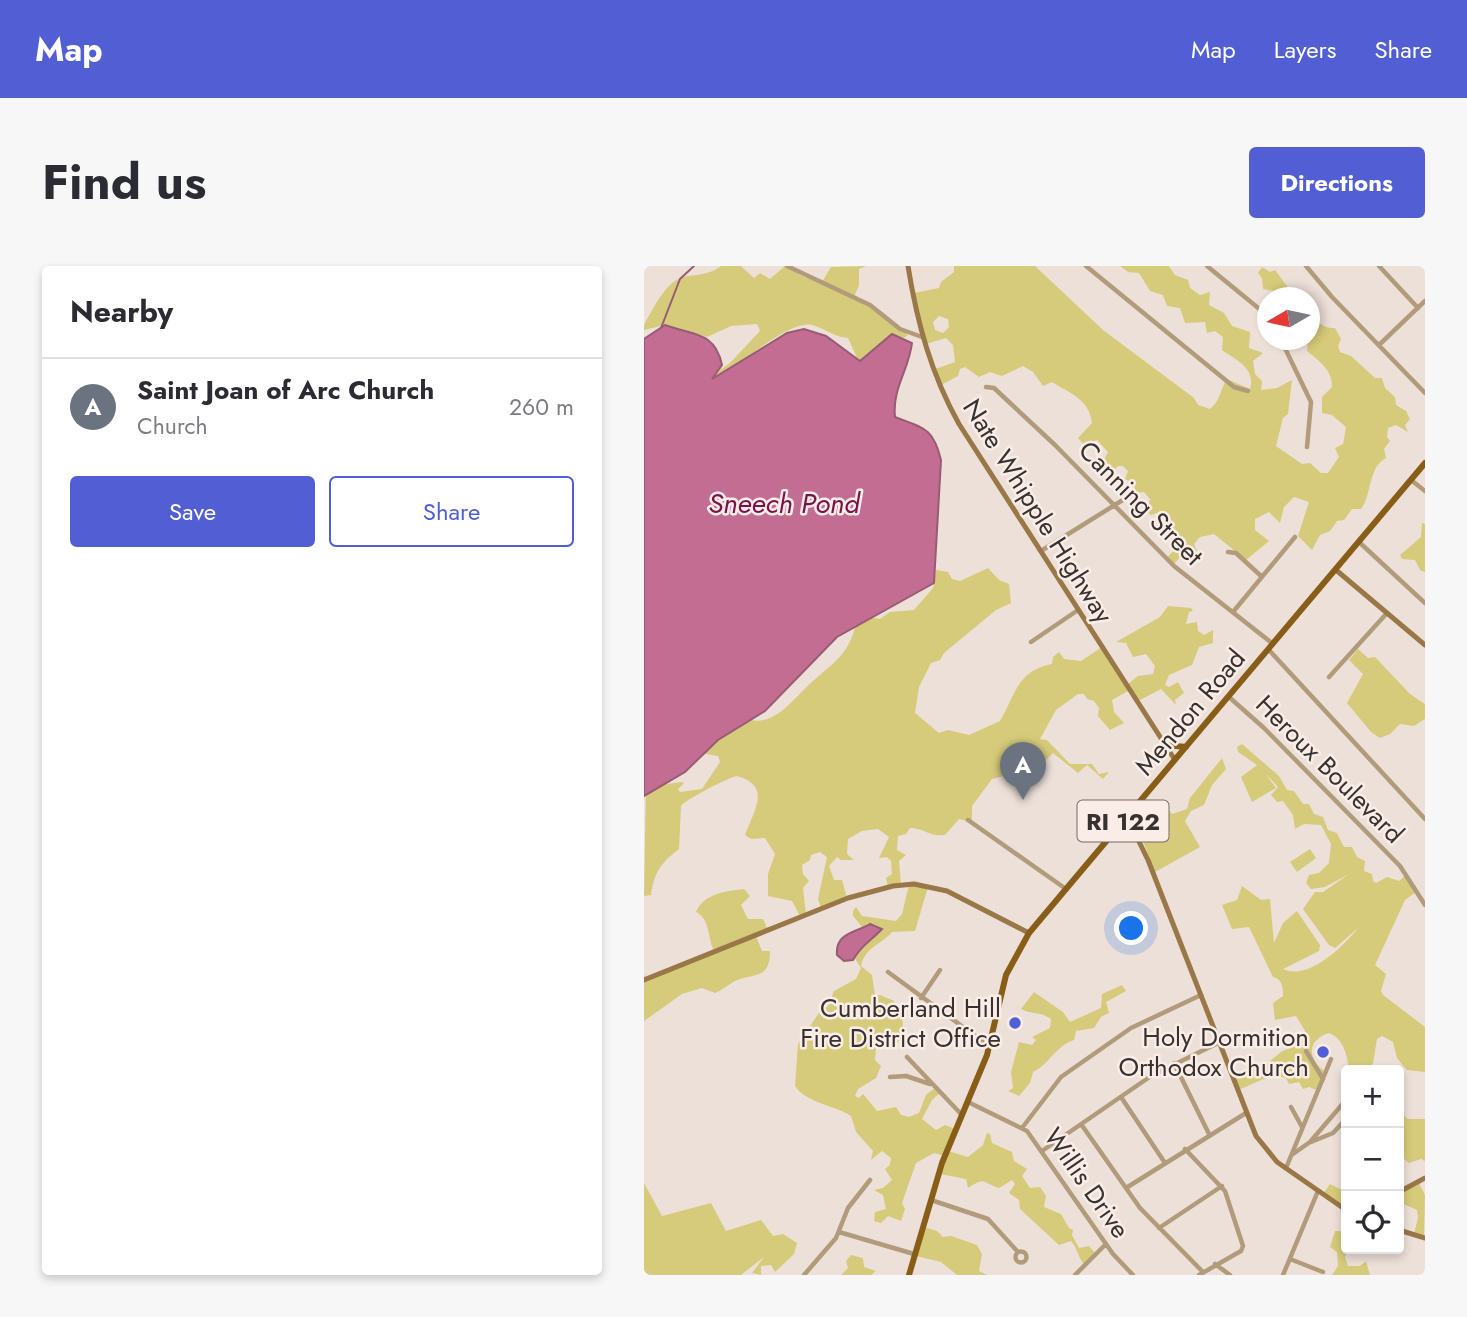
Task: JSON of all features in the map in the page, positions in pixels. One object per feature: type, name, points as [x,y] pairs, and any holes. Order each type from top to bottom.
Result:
[{"type":"main road","name":"Nate Whipple Highway","points":[[908,266],[922,337],[938,383],[959,424],[1175,760]]},
{"type":"main road","name":"Mendon Road","points":[[909,1275],[931,1200],[961,1114],[989,1046],[1006,975],[1029,933],[1425,463]]},
{"type":"main road","points":[[1336,570],[1425,645]]},
{"type":"main road","points":[[1166,746],[1186,747]]},
{"type":"main road","points":[[1126,817],[1140,840],[1221,1042],[1246,1113],[1266,1151],[1341,1207]]},
{"type":"main road","points":[[644,980],[848,898],[893,886],[914,884],[947,891],[1029,933]]},
{"type":"main road","points":[[1401,1191],[1425,1178]]},
{"type":"main road","points":[[1404,1232],[1425,1238]]},
{"type":"street","points":[[787,266],[870,305],[900,330],[922,337]]},
{"type":"street","points":[[1086,266],[1234,387],[1248,391]]},
{"type":"street","points":[[1207,266],[1257,307]]},
{"type":"street","points":[[1306,266],[1316,281],[1425,393]]},
{"type":"street","points":[[1379,266],[1418,308]]},
{"type":"street","points":[[1379,345],[1425,301]]},
{"type":"street","points":[[1286,350],[1311,402],[1307,447]]},
{"type":"street","name":"Canning Street","points":[[986,387],[993,388],[1029,421],[1174,566],[1233,612],[1271,647],[1425,819]]},
{"type":"street","points":[[1411,480],[1425,491]]},
{"type":"street","points":[[1041,551],[1133,493]]},
{"type":"street","points":[[1233,612],[1294,537]]},
{"type":"street","points":[[1359,542],[1425,603]]},
{"type":"street","points":[[1228,552],[1236,553],[1261,576]]},
{"type":"street","points":[[1031,642],[1078,610]]},
{"type":"street","points":[[1329,677],[1387,613]]},
{"type":"street","name":"Heroux Boulevard","points":[[1228,697],[1264,728],[1400,866],[1425,905]]},
{"type":"street","points":[[968,820],[1066,889]]},
{"type":"street","points":[[921,998],[940,970]]},
{"type":"street","points":[[888,972],[989,1046]]},
{"type":"street","points":[[1023,1128],[1061,1077],[1131,1028],[1202,995]]},
{"type":"street","points":[[1042,1152],[1174,1063],[1221,1042]]},
{"type":"street","points":[[1306,1051],[1323,1080]]},
{"type":"street","points":[[906,1057],[961,1114]]},
{"type":"street","points":[[1286,1168],[1331,1059]]},
{"type":"street","points":[[1174,1063],[1209,1134]]},
{"type":"street","points":[[890,1077],[906,1076],[934,1086]]},
{"type":"street","points":[[1121,1097],[1165,1163]]},
{"type":"street","name":"Willis Drive","points":[[967,1102],[1023,1128],[1106,1244],[1133,1275]]},
{"type":"street","points":[[1310,1142],[1341,1106]]},
{"type":"street","points":[[1290,1107],[1302,1128]]},
{"type":"street","points":[[1126,1188],[1246,1113]]},
{"type":"street","points":[[1081,1124],[1126,1188],[1201,1273],[1241,1251],[1243,1246],[1222,1186],[1185,1149]]},
{"type":"street","points":[[1292,1154],[1310,1142],[1333,1133],[1341,1124]]},
{"type":"street","points":[[804,1275],[839,1232],[848,1208],[870,1180]]},
{"type":"street","points":[[1159,1228],[1222,1186]]},
{"type":"street","points":[[1283,1275],[1318,1191]]},
{"type":"street","points":[[931,1200],[988,1219],[1018,1252]]},
{"type":"street","points":[[839,1232],[914,1254]]},
{"type":"street","points":[[1075,1275],[1106,1244]]},
{"type":"street","points":[[1290,1259],[1323,1272]]},
{"type":"street","points":[[1215,1264],[1230,1275]]},
{"type":"shaded area","points":[[721,266],[741,266],[754,278],[760,273],[770,279],[785,266],[804,277],[822,282],[831,267],[866,266],[859,269],[859,285],[854,297],[871,306],[908,335],[904,338],[892,335],[874,356],[859,362],[848,338],[812,325],[802,325],[764,345],[719,380],[711,380],[712,376],[730,363],[760,331],[757,324],[731,326],[707,337],[665,325],[644,330],[644,325],[658,300],[678,279],[709,272]]},
{"type":"shaded area","points":[[954,266],[1035,266],[1103,330],[1194,398],[1198,405],[1210,409],[1227,379],[1250,389],[1250,375],[1247,370],[1222,350],[1223,337],[1215,331],[1207,333],[1205,322],[1185,323],[1180,308],[1167,306],[1163,295],[1150,291],[1139,273],[1128,272],[1120,266],[1169,266],[1175,275],[1188,280],[1190,288],[1200,295],[1210,292],[1209,305],[1224,313],[1232,326],[1250,332],[1249,348],[1263,353],[1253,361],[1255,374],[1262,381],[1261,390],[1277,388],[1292,380],[1288,414],[1283,418],[1276,446],[1302,464],[1310,463],[1321,473],[1328,473],[1339,457],[1335,448],[1343,444],[1346,427],[1332,415],[1322,413],[1322,397],[1332,387],[1330,375],[1321,362],[1307,351],[1320,350],[1320,322],[1335,328],[1341,339],[1338,346],[1340,352],[1351,356],[1375,378],[1382,378],[1385,388],[1395,397],[1396,405],[1406,411],[1410,419],[1405,425],[1408,432],[1396,425],[1388,428],[1387,437],[1390,441],[1384,449],[1386,458],[1380,462],[1373,474],[1361,509],[1352,509],[1344,520],[1337,521],[1330,531],[1320,535],[1312,550],[1298,536],[1309,502],[1294,497],[1284,507],[1280,523],[1269,512],[1255,519],[1255,530],[1269,541],[1246,560],[1214,534],[1200,537],[1194,544],[1197,551],[1182,555],[1173,565],[1167,558],[1180,543],[1167,530],[1168,524],[1160,512],[1151,515],[1147,512],[1150,499],[1144,492],[1134,493],[1135,484],[1125,479],[1128,471],[1123,466],[1118,466],[1111,473],[1102,463],[1108,452],[1097,440],[1084,445],[1078,438],[1092,423],[1087,408],[1078,398],[1052,382],[1043,386],[1033,372],[1023,366],[1002,376],[990,372],[979,377],[965,367],[960,369],[958,376],[941,385],[935,369],[955,362],[953,345],[946,338],[926,344],[914,293],[939,288],[941,282],[954,272]],"holes":[[[939,316],[948,319],[949,327],[943,333],[935,330],[933,322]]]},
{"type":"shaded area","points":[[1262,267],[1270,272],[1275,270],[1288,287],[1263,287],[1262,278],[1258,273]]},
{"type":"shaded area","points":[[1422,523],[1425,524],[1425,572],[1420,570],[1415,560],[1402,559],[1400,555],[1421,537]]},
{"type":"shaded area","points":[[988,568],[999,580],[1009,584],[1011,603],[996,610],[944,653],[940,660],[931,663],[919,687],[915,713],[939,733],[948,730],[969,735],[1000,721],[1018,685],[1031,672],[1052,664],[1053,657],[1059,652],[1064,659],[1081,661],[1102,647],[1128,684],[1138,676],[1153,674],[1155,666],[1146,654],[1133,657],[1126,643],[1116,642],[1160,617],[1168,606],[1191,608],[1193,611],[1189,612],[1186,624],[1197,622],[1198,631],[1204,635],[1213,630],[1213,643],[1199,647],[1192,665],[1169,675],[1165,685],[1169,687],[1178,682],[1184,693],[1175,700],[1176,705],[1161,689],[1138,701],[1130,690],[1112,700],[1114,712],[1124,723],[1110,730],[1098,716],[1099,708],[1094,701],[1087,699],[1084,694],[1078,694],[1056,710],[1040,739],[1047,740],[1070,764],[1092,764],[1099,774],[1109,772],[1103,779],[1087,765],[1078,773],[1053,753],[1039,767],[992,779],[972,806],[972,822],[959,819],[945,835],[910,828],[906,834],[898,836],[897,850],[906,855],[899,861],[901,885],[888,887],[886,878],[892,874],[891,861],[887,857],[879,858],[889,837],[878,829],[862,831],[848,839],[847,854],[854,860],[841,860],[837,857],[829,866],[834,880],[842,880],[847,898],[821,908],[818,899],[827,857],[820,852],[811,855],[810,860],[802,865],[803,874],[809,881],[803,888],[806,914],[800,916],[792,901],[768,896],[768,874],[775,854],[765,838],[751,839],[745,835],[755,809],[757,793],[755,786],[748,780],[737,776],[681,806],[679,849],[659,869],[651,895],[644,896],[646,787],[681,782],[684,783],[678,789],[680,792],[702,789],[720,762],[718,756],[700,753],[745,718],[765,720],[782,710],[840,657],[849,643],[856,623],[869,617],[880,619],[890,612],[914,610],[933,588],[936,570],[948,572],[952,579],[960,581]]},
{"type":"shaded area","points":[[1358,649],[1368,658],[1375,657],[1410,694],[1425,704],[1425,719],[1414,726],[1400,724],[1390,734],[1380,738],[1371,732],[1347,703],[1363,674],[1349,660]]},
{"type":"shaded area","points":[[1242,744],[1279,776],[1287,790],[1294,791],[1303,804],[1309,804],[1314,814],[1323,817],[1328,830],[1337,833],[1344,847],[1352,847],[1357,857],[1365,861],[1364,871],[1372,874],[1373,881],[1376,883],[1387,877],[1399,881],[1406,875],[1416,892],[1405,900],[1375,965],[1386,974],[1381,991],[1383,995],[1425,1027],[1425,1072],[1407,1070],[1397,1058],[1393,1042],[1382,1036],[1377,1039],[1372,1065],[1348,1065],[1341,1043],[1329,1033],[1317,1040],[1312,1050],[1315,1061],[1324,1071],[1319,1091],[1309,1087],[1303,1089],[1299,1082],[1289,1084],[1286,1078],[1280,1077],[1268,1078],[1240,1089],[1234,1074],[1264,1066],[1281,1052],[1296,1045],[1305,1031],[1296,1016],[1275,1020],[1273,1003],[1283,996],[1281,984],[1273,977],[1249,927],[1232,929],[1222,905],[1237,900],[1242,886],[1261,900],[1270,899],[1274,943],[1283,923],[1297,911],[1320,945],[1319,951],[1283,969],[1293,971],[1303,970],[1324,960],[1358,928],[1335,948],[1329,945],[1303,909],[1315,892],[1323,892],[1349,874],[1325,887],[1311,889],[1306,883],[1309,875],[1319,873],[1329,863],[1331,844],[1321,825],[1304,824],[1295,829],[1293,815],[1283,801],[1277,802],[1271,795],[1278,787],[1266,774],[1276,788],[1252,802],[1241,777],[1257,765],[1238,752],[1237,747]]},
{"type":"shaded area","points":[[1222,758],[1226,769],[1212,785],[1204,805],[1191,811],[1185,821],[1200,847],[1155,872],[1141,836],[1151,834],[1157,841],[1170,833],[1166,823],[1162,822],[1163,813],[1169,810],[1172,814],[1187,809],[1190,798]]},
{"type":"shaded area","points":[[1310,849],[1316,858],[1297,872],[1290,862]]},
{"type":"shaded area","points":[[909,885],[928,887],[915,931],[892,932],[866,954],[861,966],[872,975],[875,996],[880,995],[894,1001],[902,1016],[904,1036],[894,1046],[878,1037],[878,1043],[883,1045],[876,1048],[875,1060],[881,1066],[876,1078],[858,1089],[855,1096],[859,1098],[863,1094],[877,1111],[896,1107],[901,1115],[909,1117],[919,1113],[926,1095],[936,1087],[940,1093],[932,1100],[922,1119],[936,1130],[945,1125],[955,1129],[948,1151],[968,1157],[983,1145],[987,1133],[990,1134],[992,1143],[1012,1152],[1014,1161],[1027,1169],[1022,1176],[1030,1188],[1040,1187],[1046,1196],[1044,1207],[1061,1214],[1073,1230],[1072,1235],[1079,1248],[1089,1246],[1096,1254],[1084,1264],[1071,1241],[1059,1245],[1020,1209],[1019,1200],[1009,1193],[1015,1184],[1012,1180],[999,1188],[981,1181],[968,1188],[966,1179],[940,1174],[945,1156],[934,1153],[916,1163],[902,1203],[905,1209],[901,1221],[888,1216],[881,1223],[874,1221],[875,1212],[886,1209],[883,1195],[874,1190],[883,1188],[892,1180],[885,1169],[890,1165],[891,1158],[882,1151],[871,1160],[873,1151],[856,1132],[851,1116],[813,1100],[795,1086],[798,1044],[821,1010],[828,1006],[834,991],[856,979],[861,968],[854,957],[877,934],[873,925],[862,927],[853,916],[853,911],[856,907],[862,916],[896,921],[902,914]]},
{"type":"shaded area","points":[[744,889],[750,896],[741,905],[748,919],[763,919],[767,928],[756,936],[762,951],[770,951],[764,971],[735,981],[715,993],[702,988],[682,994],[644,1021],[644,975],[646,979],[714,951],[706,924],[696,912],[710,897]]},
{"type":"shaded area","points":[[1122,985],[1126,991],[1106,1002],[1109,1013],[1101,1017],[1094,1028],[1076,1031],[1074,1040],[1062,1046],[1033,1072],[1030,1083],[1019,1096],[1008,1091],[1013,1088],[1011,1072],[1019,1042],[1032,1045],[1036,1040],[1032,1037],[1050,1028],[1051,1019],[1021,1009],[1034,992],[1063,1012],[1070,1022],[1101,1008],[1102,994]]},
{"type":"shaded area","points":[[1404,1116],[1408,1119],[1425,1119],[1425,1161],[1421,1159],[1409,1163],[1404,1159]]},
{"type":"shaded area","points":[[1418,1181],[1425,1195],[1424,1237],[1414,1234],[1417,1210],[1404,1204],[1404,1191]]},
{"type":"shaded area","points":[[644,1183],[662,1216],[711,1203],[726,1231],[761,1220],[773,1236],[783,1234],[797,1243],[794,1254],[775,1272],[771,1265],[761,1266],[761,1275],[752,1273],[764,1257],[741,1275],[644,1275]]},
{"type":"shaded area","points":[[1330,1184],[1341,1190],[1341,1207],[1323,1194]]},
{"type":"shaded area","points":[[924,1227],[937,1231],[943,1237],[951,1236],[977,1245],[982,1254],[979,1271],[987,1275],[957,1275],[941,1262],[916,1256]]},
{"type":"shaded area","points":[[1335,1231],[1341,1231],[1341,1254],[1347,1254],[1348,1266],[1360,1266],[1366,1261],[1370,1275],[1332,1275],[1338,1266],[1337,1252],[1330,1247]]},
{"type":"shaded area","points":[[851,1255],[863,1258],[864,1267],[876,1271],[871,1275],[841,1275],[848,1268],[846,1261]]},
{"type":"water","name":"Sneech Pond","points":[[665,325],[701,336],[714,346],[722,365],[712,379],[787,333],[804,329],[826,336],[860,361],[892,334],[912,343],[898,388],[895,417],[926,430],[938,449],[941,460],[934,583],[837,637],[765,711],[718,740],[685,772],[644,796],[644,339]]},
{"type":"water","points":[[870,924],[882,929],[853,960],[844,961],[837,955],[839,942],[843,938]]},
{"type":"waterway","points":[[661,328],[680,279],[694,266]]},
{"type":"place","name":"Saint Joan of Arc Church","points":[[1023,800]]},
{"type":"place","name":"Cumberland Hill Fire District Office","points":[[1015,1023]]},
{"type":"place","name":"Holy Dormition Orthodox Church","points":[[1323,1052]]}]
